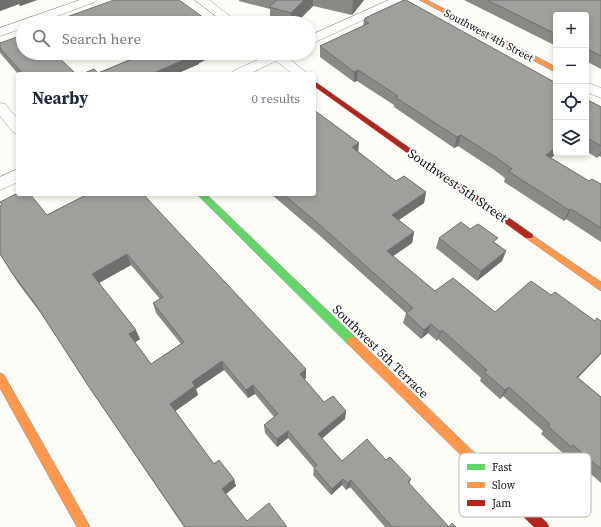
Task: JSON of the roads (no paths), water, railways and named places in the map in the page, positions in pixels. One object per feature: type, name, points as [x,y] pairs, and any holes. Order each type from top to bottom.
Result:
[{"type":"street","points":[[46,16],[91,0]]},
{"type":"street","points":[[201,0],[223,16]]},
{"type":"street","points":[[316,38],[398,0]]},
{"type":"street","name":"Southwest 4th Street","points":[[423,0],[553,68]]},
{"type":"street","points":[[0,32],[16,27]]},
{"type":"street","points":[[242,72],[266,60]]},
{"type":"street","points":[[285,60],[299,72]]},
{"type":"street","name":"Southwest 5th Street","points":[[316,84],[601,287]]},
{"type":"street","points":[[589,88],[601,94]]},
{"type":"street","points":[[0,107],[16,127]]},
{"type":"street","points":[[0,184],[16,176]]},
{"type":"street","name":"Southwest 5th Terrace","points":[[203,196],[467,453]]},
{"type":"street","points":[[0,378],[84,527]]},
{"type":"street","name":"Southwest 5th Terrace","points":[[533,517],[543,527]]}]
